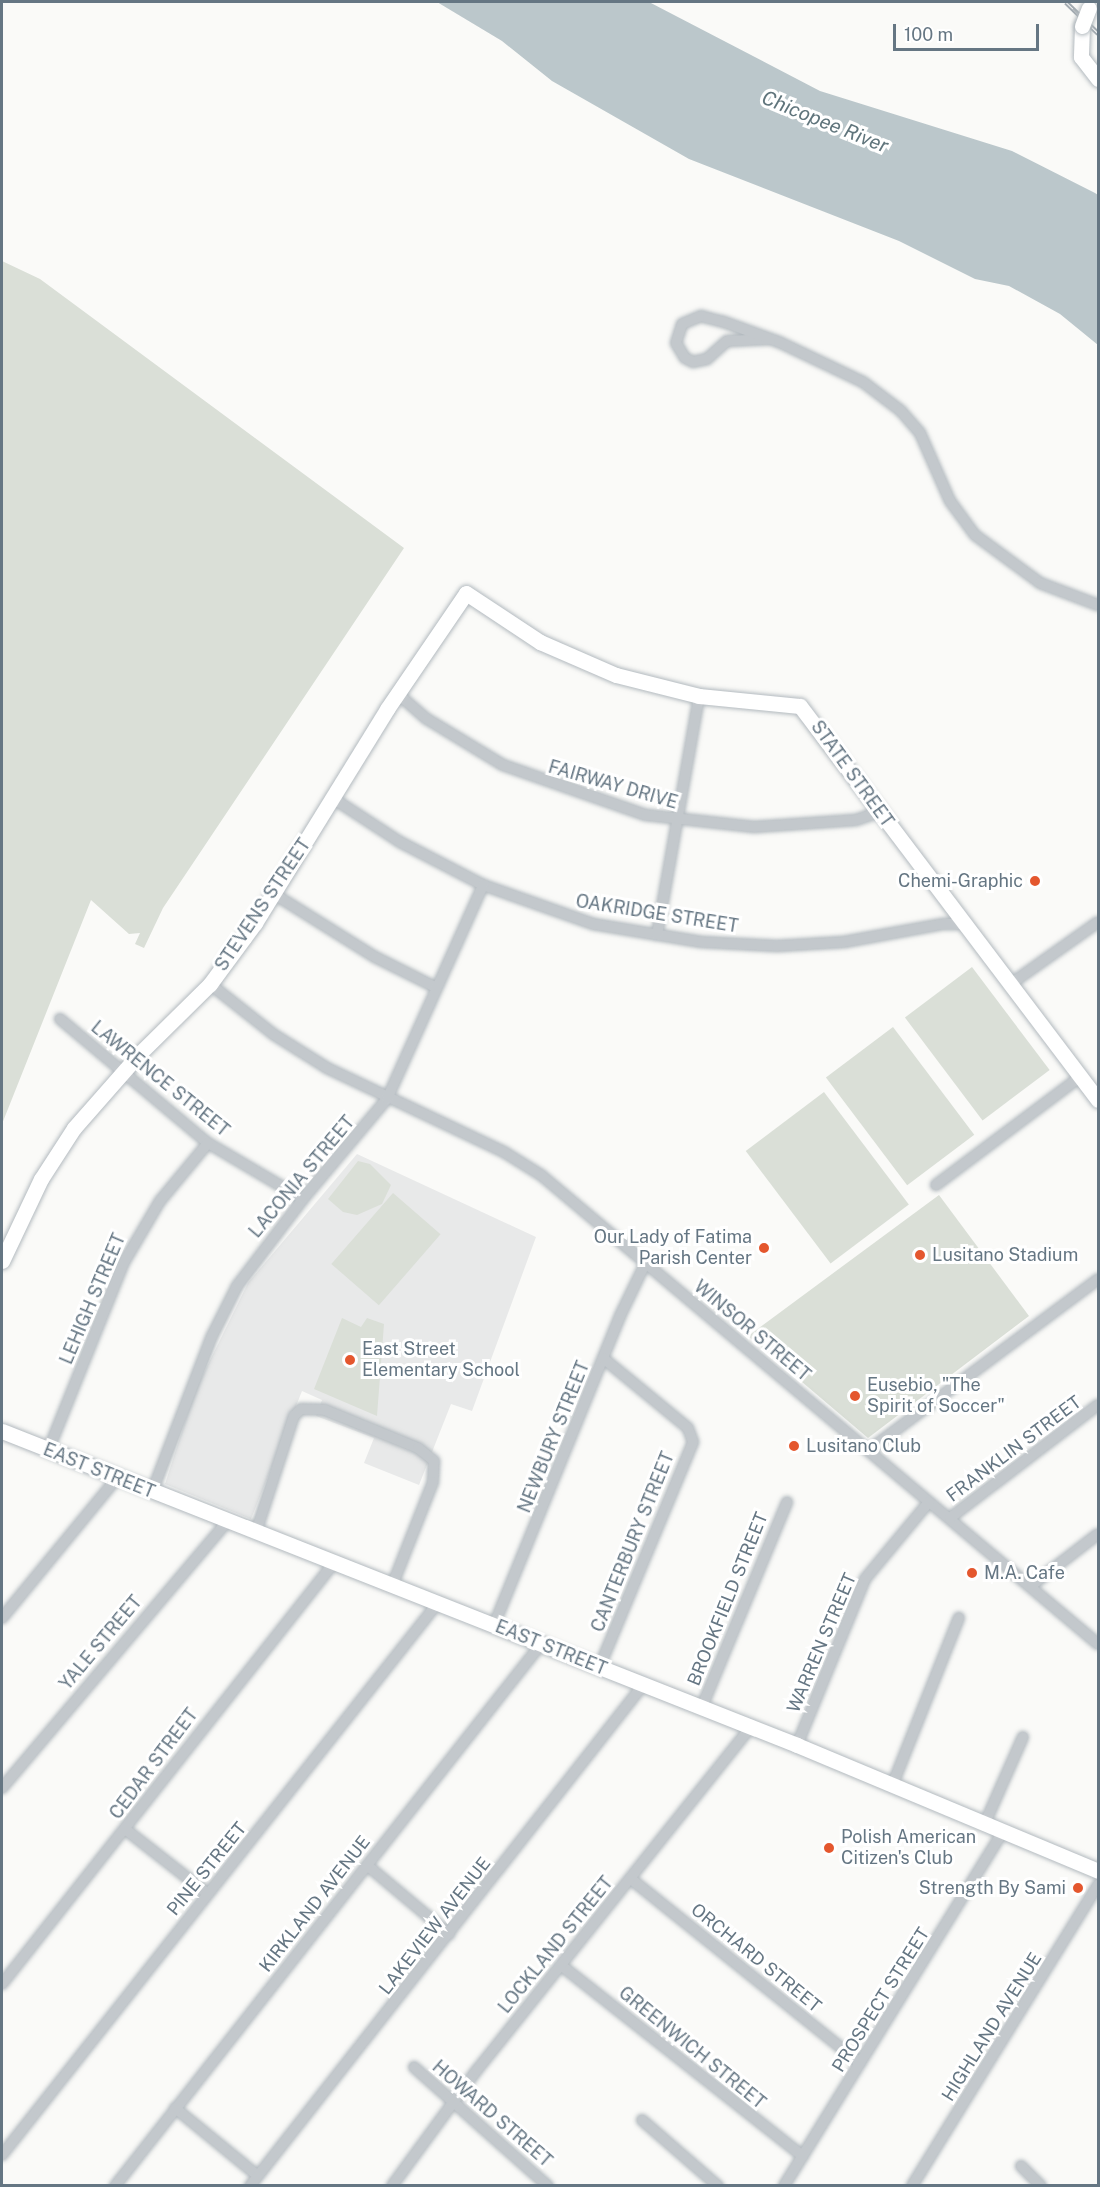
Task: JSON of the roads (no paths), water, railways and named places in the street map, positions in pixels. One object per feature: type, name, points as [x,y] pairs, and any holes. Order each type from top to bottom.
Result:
[{"type":"street","points":[[1091,5],[1082,26],[1081,57],[1098,79]]},
{"type":"street","points":[[770,339],[727,341],[707,359],[693,363],[685,358],[675,344],[682,324],[700,316],[770,339],[838,369],[879,393],[920,433],[950,501],[975,535],[1040,583],[1098,605]]},
{"type":"street","name":"STEVENS STREET","points":[[2,1261],[56,1155],[74,1128],[122,1073],[210,984],[274,894],[398,694],[466,593]]},
{"type":"street","name":"STATE STREET","points":[[466,593],[512,625],[568,657],[616,675],[699,696],[800,706],[1012,983],[1098,1100]]},
{"type":"street","name":"FAIRWAY DRIVE","points":[[398,694],[427,719],[503,765],[585,796],[677,821],[777,827],[856,820],[879,812]]},
{"type":"street","points":[[657,935],[699,696]]},
{"type":"street","name":"OAKRIDGE STREET","points":[[333,799],[400,842],[483,885],[593,924],[702,942],[777,946],[844,942],[943,924],[966,924]]},
{"type":"street","name":"LACONIA STREET","points":[[152,1492],[201,1362],[237,1286],[303,1198],[387,1099],[483,885]]},
{"type":"street","points":[[274,894],[375,957],[437,988]]},
{"type":"street","points":[[1012,983],[1098,922]]},
{"type":"street","name":"WINSOR STREET","points":[[210,984],[273,1034],[387,1099],[523,1163],[646,1262],[929,1502],[1032,1585],[1098,1644]]},
{"type":"street","name":"LAWRENCE STREET","points":[[60,1019],[208,1143],[303,1198]]},
{"type":"street","points":[[936,1185],[1080,1077]]},
{"type":"street","name":"LEHIGH STREET","points":[[48,1451],[105,1303],[132,1246],[159,1201],[208,1143]]},
{"type":"street","name":"NEWBURY STREET","points":[[494,1625],[603,1358],[646,1262]]},
{"type":"street","points":[[868,1450],[1098,1279]]},
{"type":"street","name":"CANTERBURY STREET","points":[[599,1668],[693,1442],[688,1428],[603,1358]]},
{"type":"street","name":"FRANKLIN STREET","points":[[950,1518],[1098,1405]]},
{"type":"street","points":[[256,1532],[294,1416],[301,1409],[325,1410],[418,1448],[434,1461],[433,1482],[392,1586]]},
{"type":"street","name":"EAST STREET","points":[[4,1436],[228,1521],[333,1564],[494,1625],[700,1709],[797,1745],[1098,1871]]},
{"type":"street","points":[[2,1618],[117,1478]]},
{"type":"street","name":"BROOKFIELD STREET","points":[[700,1709],[787,1502]]},
{"type":"street","name":"WARREN STREET","points":[[797,1745],[865,1579],[929,1502]]},
{"type":"street","name":"YALE STREET","points":[[2,1788],[228,1521]]},
{"type":"street","points":[[1032,1585],[1098,1534]]},
{"type":"street","name":"CEDAR STREET","points":[[2,1984],[333,1564]]},
{"type":"street","name":"PINE STREET","points":[[2,2155],[437,1604]]},
{"type":"street","points":[[892,1786],[959,1618]]},
{"type":"street","name":"KIRKLAND AVENUE","points":[[115,2186],[541,1644]]},
{"type":"street","name":"LAKEVIEW AVENUE","points":[[250,2186],[643,1685]]},
{"type":"street","name":"LOCKLAND STREET","points":[[392,2186],[453,2103],[750,1728]]},
{"type":"street","points":[[985,1822],[1023,1737]]},
{"type":"street","points":[[125,1829],[208,1894]]},
{"type":"street","name":"PROSPECT STREET","points":[[784,2186],[1004,1830]]},
{"type":"street","points":[[368,1866],[449,1934]]},
{"type":"street","name":"ORCHARD STREET","points":[[631,1879],[861,2063]]},
{"type":"street","name":"HIGHLAND AVENUE","points":[[912,2186],[1098,1885]]},
{"type":"street","name":"GREENWICH STREET","points":[[562,1966],[803,2156]]},
{"type":"street","name":"HOWARD STREET","points":[[414,2067],[548,2186]]},
{"type":"street","points":[[175,2108],[258,2176]]},
{"type":"street","points":[[642,2120],[718,2186]]},
{"type":"street","points":[[1021,2166],[1041,2186]]},
{"type":"water","name":"Chicopee River","points":[[437,2],[649,2],[820,91],[1012,151],[1095,193],[1098,195],[1098,345],[1060,314],[1009,286],[975,279],[899,241],[689,159],[552,81],[502,41]]},
{"type":"railway","points":[[1066,2],[1098,33]]},
{"type":"place","name":"Chemi-Graphic","points":[[1035,881]]},
{"type":"place","name":"Our Lady of Fatima Parish Center","points":[[764,1248]]},
{"type":"place","name":"Lusitano Stadium","points":[[920,1255]]},
{"type":"place","name":"East Street Elementary School","points":[[350,1360]]},
{"type":"place","name":"Eusebio, \"The Spirit of Soccer\"","points":[[855,1396]]},
{"type":"place","name":"Lusitano Club","points":[[794,1446]]},
{"type":"place","name":"M.A. Cafe","points":[[972,1573]]},
{"type":"place","name":"Polish American Citizen's Club","points":[[829,1848]]},
{"type":"place","name":"Strength By Sami","points":[[1078,1888]]}]
